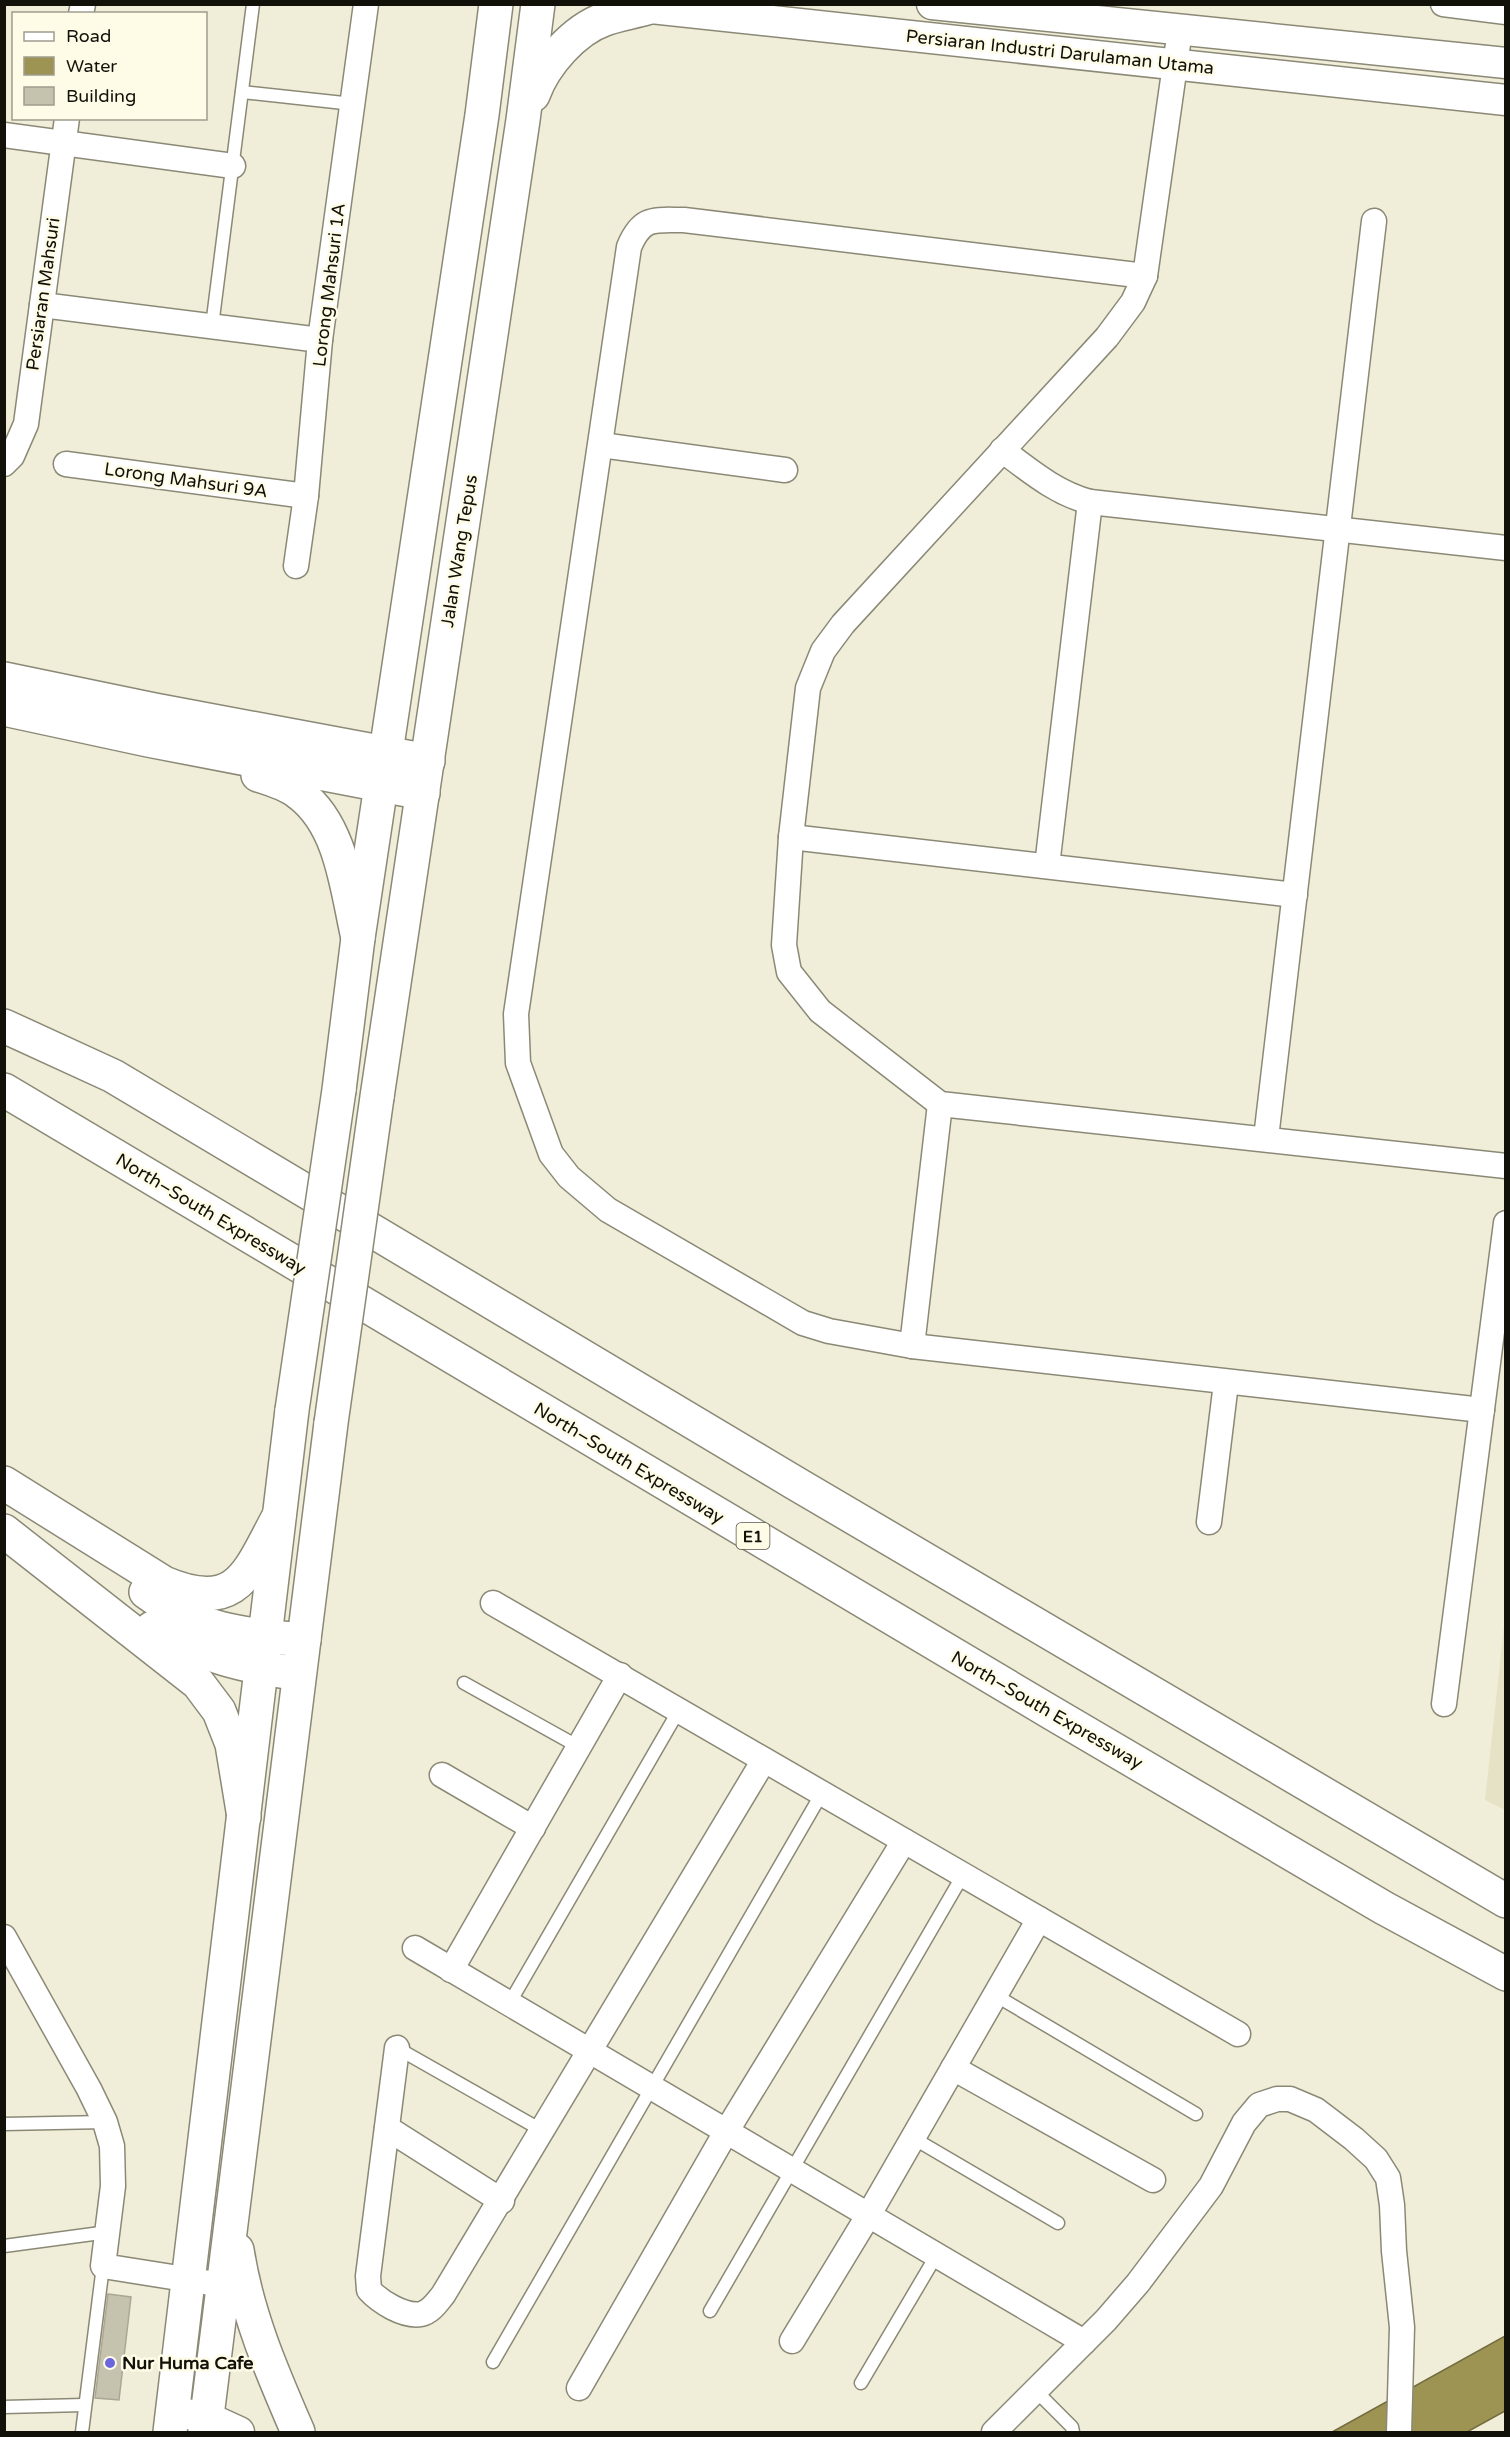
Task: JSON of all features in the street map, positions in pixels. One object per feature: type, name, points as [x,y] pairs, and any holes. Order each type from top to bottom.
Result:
[{"type":"main road","points":[[172,2422],[292,1410],[339,1090],[358,938],[482,115],[495,4]]},
{"type":"main road","name":"Jalan Wang Tepus","points":[[206,2425],[331,1423],[377,1097],[524,120],[538,4]]},
{"type":"main road","points":[[524,120],[538,78],[566,43],[603,19],[647,8]]},
{"type":"main road","points":[[4,679],[383,770],[423,794]]},
{"type":"main road","points":[[4,709],[148,740],[383,770],[428,761]]},
{"type":"main road","points":[[148,740],[263,776],[300,793],[322,818],[338,852],[358,938]]},
{"type":"main road","points":[[4,1004],[113,1076],[806,1489],[1506,1901]]},
{"type":"main road","points":[[4,1026],[113,1076]]},
{"type":"main road","name":"North–South Expressway","points":[[4,1090],[1072,1725],[1373,1902],[1506,1974]]},
{"type":"main road","points":[[4,1485],[164,1583],[186,1593],[219,1593],[239,1584],[250,1570],[279,1516]]},
{"type":"main road","points":[[4,1485],[165,1606],[194,1621],[224,1631],[304,1640]]},
{"type":"main road","points":[[4,1529],[102,1598],[186,1647],[261,1669],[299,1674]]},
{"type":"main road","points":[[4,1529],[198,1683],[219,1711],[232,1744],[243,1817]]},
{"type":"main road","points":[[232,2216],[243,2289],[259,2338],[298,2433]]},
{"type":"street","name":"Lorong Mahsuri 1A","points":[[296,566],[306,496],[320,340],[366,4]]},
{"type":"street","name":"Persiaran Industri Darulaman Utama","points":[[614,4],[1506,100]]},
{"type":"street","name":"Persiaran Industri Darulaman Utama","points":[[932,4],[1506,63]]},
{"type":"street","points":[[1443,4],[1506,12]]},
{"type":"street","points":[[1180,30],[1144,276],[1133,302],[1107,337],[843,624],[823,651],[808,688],[791,837],[784,945],[789,972],[820,1011],[940,1104],[1506,1166]]},
{"type":"street","name":"Persiaran Mahsuri","points":[[4,464],[15,451],[26,424],[67,120]]},
{"type":"street","points":[[4,135],[233,166]]},
{"type":"street","points":[[1144,276],[684,220],[653,220],[636,230],[628,247],[601,445],[516,1014],[518,1063],[551,1154],[569,1178],[608,1210],[803,1323],[829,1331],[912,1346],[1482,1410]]},
{"type":"street","points":[[1266,1138],[1374,221]]},
{"type":"street","points":[[42,304],[320,340]]},
{"type":"street","points":[[601,445],[785,470]]},
{"type":"street","points":[[1002,450],[1055,489],[1073,498],[1090,502],[1506,548]]},
{"type":"street","name":"Lorong Mahsuri 9A","points":[[66,464],[306,496]]},
{"type":"street","points":[[1047,866],[1090,502]]},
{"type":"street","points":[[791,837],[1295,895]]},
{"type":"street","points":[[912,1346],[940,1104]]},
{"type":"street","points":[[1444,1704],[1506,1223]]},
{"type":"street","points":[[1209,1522],[1226,1383]]},
{"type":"street","points":[[493,1603],[1238,2034]]},
{"type":"street","points":[[451,1970],[620,1676]]},
{"type":"street","points":[[397,2048],[368,2276],[369,2290],[378,2300],[402,2311],[420,2314],[429,2310],[443,2295],[502,2201],[764,1760]]},
{"type":"street","points":[[442,1775],[533,1828]]},
{"type":"street","points":[[579,2388],[726,2132],[904,1841]]},
{"type":"street","points":[[792,2341],[868,2216],[1039,1918]]},
{"type":"street","points":[[4,1937],[105,2122],[112,2146],[113,2186],[103,2266],[223,2285]]},
{"type":"street","points":[[415,1948],[1084,2342]]},
{"type":"street","points":[[953,2068],[1153,2180]]},
{"type":"street","points":[[994,2433],[1084,2342],[1138,2283],[1211,2186],[1244,2123],[1259,2105],[1277,2099],[1290,2099],[1316,2110],[1354,2139],[1376,2159],[1388,2178],[1403,2359],[1399,2433]]},
{"type":"street","points":[[387,2128],[502,2201]]},
{"type":"street","points":[[172,2422],[206,2425],[239,2433]]},
{"type":"lane","points":[[212,326],[253,4]]},
{"type":"lane","points":[[242,92],[353,104]]},
{"type":"lane","points":[[464,1683],[579,1747]]},
{"type":"lane","points":[[509,2004],[679,1710]]},
{"type":"lane","points":[[493,2362],[822,1793]]},
{"type":"lane","points":[[710,2311],[963,1875]]},
{"type":"lane","points":[[995,1995],[1196,2114]]},
{"type":"lane","points":[[397,2048],[543,2131]]},
{"type":"lane","points":[[4,2124],[105,2122]]},
{"type":"lane","points":[[913,2138],[1058,2223]]},
{"type":"lane","points":[[4,2246],[108,2232]]},
{"type":"lane","points":[[861,2383],[936,2256]]},
{"type":"lane","points":[[82,2433],[103,2266]]},
{"type":"lane","points":[[1036,2391],[1072,2427],[1073,2433]]},
{"type":"lane","points":[[4,2407],[84,2405]]},
{"type":"shaded area","points":[[1505,1617],[1506,1810],[1485,1800]]},
{"type":"water","points":[[1505,2336],[1505,2411],[1467,2432],[1332,2432]]},
{"type":"building","points":[[108,2294],[131,2297],[119,2400],[95,2398]]},
{"type":"place","name":"Nur Huma Cafe","points":[[110,2363]]}]
